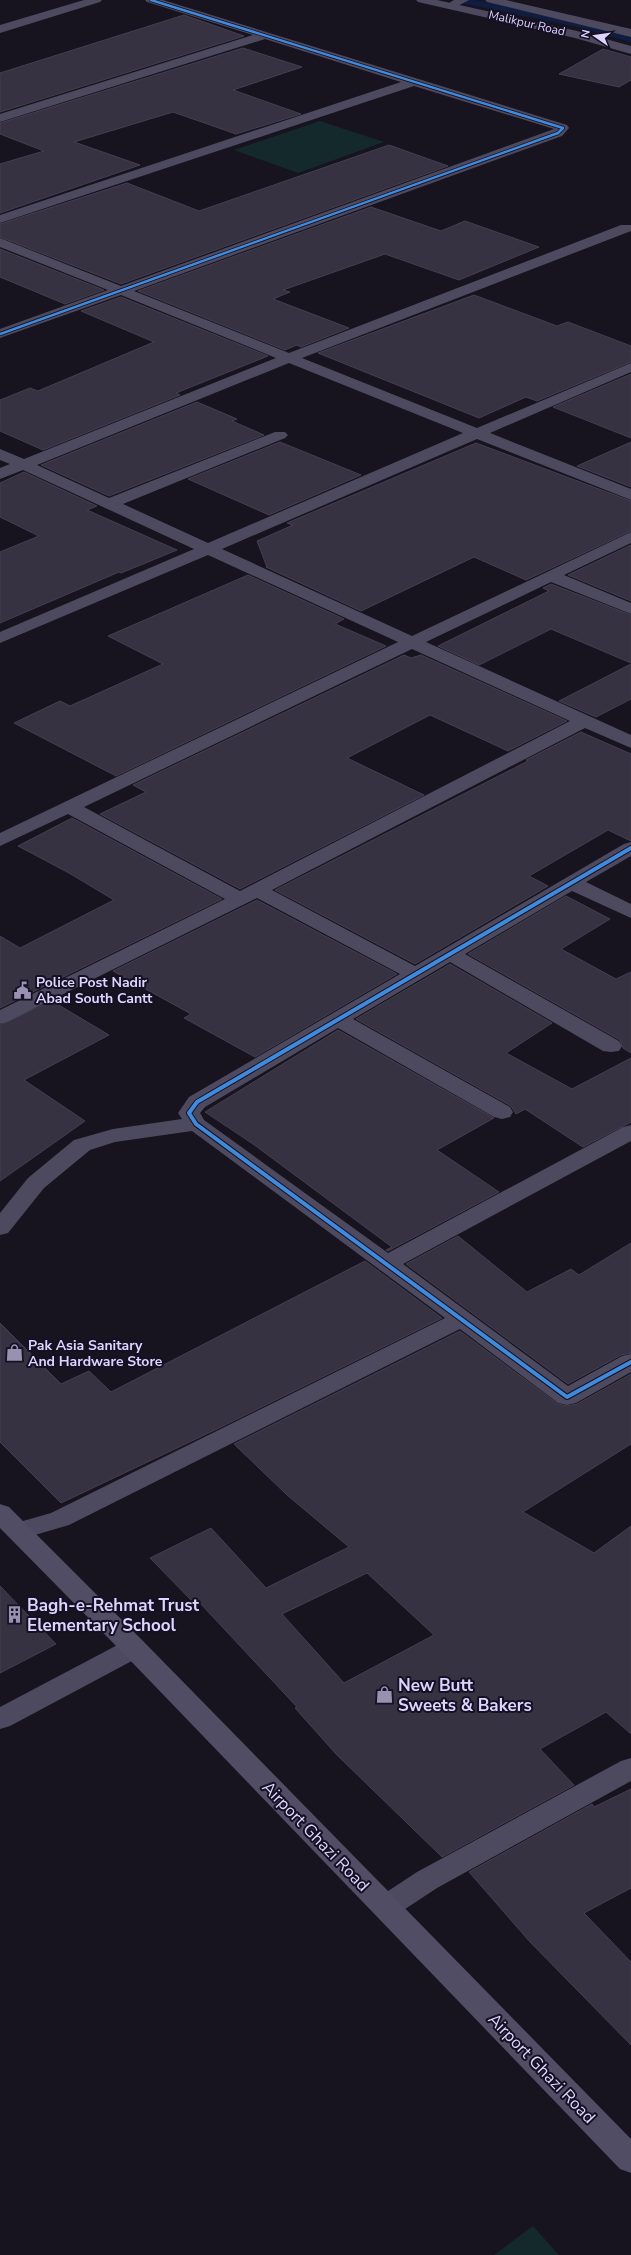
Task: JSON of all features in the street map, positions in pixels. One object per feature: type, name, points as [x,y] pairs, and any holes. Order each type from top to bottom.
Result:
[{"type":"main road","name":"Airport Ghazi Road","points":[[9,1522],[134,1648],[631,2160]]},
{"type":"street","points":[[0,29],[96,0]]},
{"type":"street","points":[[0,334],[123,291],[558,133],[563,128],[553,123],[412,82],[151,0]]},
{"type":"street","name":"Malikpur Road","points":[[422,0],[457,3],[631,50]]},
{"type":"street","points":[[491,0],[631,33]]},
{"type":"street","points":[[0,118],[266,36]]},
{"type":"street","points":[[0,219],[412,82]]},
{"type":"street","points":[[0,474],[289,358],[626,228]]},
{"type":"street","points":[[0,242],[631,495]]},
{"type":"street","points":[[0,638],[631,367]]},
{"type":"street","points":[[108,504],[280,435]]},
{"type":"street","points":[[0,454],[631,742]]},
{"type":"street","points":[[0,840],[631,538]]},
{"type":"street","points":[[550,576],[631,609]]},
{"type":"street","points":[[0,1018],[258,890],[584,721]]},
{"type":"street","points":[[69,807],[240,899]]},
{"type":"street","points":[[631,848],[337,1019],[198,1102],[189,1113],[196,1124],[387,1263],[567,1397],[631,1362]]},
{"type":"street","points":[[572,883],[631,912]]},
{"type":"street","points":[[258,890],[415,974]]},
{"type":"street","points":[[450,954],[611,1046]]},
{"type":"street","points":[[337,1019],[502,1112]]},
{"type":"street","points":[[0,1228],[36,1183],[82,1145],[113,1136],[196,1124]]},
{"type":"street","points":[[387,1263],[631,1132]]},
{"type":"street","points":[[9,1522],[60,1518],[462,1319]]},
{"type":"street","points":[[0,1719],[134,1648]]},
{"type":"street","points":[[386,1907],[427,1880],[631,1768]]},
{"type":"green space","points":[[320,121],[384,142],[298,173],[234,150]]},
{"type":"green space","points":[[533,2226],[559,2255],[494,2255]]},
{"type":"building","points":[[184,15],[244,36],[0,112],[0,73]]},
{"type":"building","points":[[243,48],[302,67],[233,90],[301,114],[236,134],[173,112],[74,142],[140,165],[0,213],[0,164],[44,151],[0,134],[0,123]]},
{"type":"building","points":[[603,49],[631,57],[631,80],[619,87],[559,74]]},
{"type":"building","points":[[389,145],[448,166],[121,284],[0,237],[0,224],[127,183],[199,211]]},
{"type":"building","points":[[371,207],[441,231],[465,221],[539,247],[459,280],[385,254],[283,290],[290,292],[273,299],[349,328],[301,347],[297,345],[285,350],[138,291]]},
{"type":"building","points":[[0,249],[104,290],[65,304],[0,277]]},
{"type":"building","points":[[474,295],[557,326],[568,322],[631,346],[631,362],[537,401],[526,397],[479,418],[318,353]]},
{"type":"building","points":[[121,297],[268,356],[176,393],[180,395],[43,450],[0,431],[0,400],[30,388],[38,391],[154,342],[81,311]]},
{"type":"building","points":[[631,374],[631,438],[553,407]]},
{"type":"building","points":[[197,402],[237,419],[232,421],[264,435],[109,496],[41,465]]},
{"type":"building","points":[[280,442],[361,475],[269,515],[188,479]]},
{"type":"building","points":[[631,442],[631,487],[577,466]]},
{"type":"building","points":[[476,443],[631,501],[631,531],[526,580],[474,557],[361,611],[266,567],[257,541],[293,525],[287,523]]},
{"type":"building","points":[[24,472],[97,506],[87,510],[177,550],[121,573],[119,572],[0,623],[0,552],[39,536],[0,517],[0,483]]},
{"type":"building","points":[[631,545],[631,601],[568,575]]},
{"type":"building","points":[[248,575],[344,619],[335,624],[386,646],[116,776],[14,723],[60,701],[70,706],[163,664],[108,636]]},
{"type":"building","points":[[551,584],[631,615],[631,663],[551,629],[479,665],[438,646],[549,591],[543,588]]},
{"type":"building","points":[[404,655],[411,658],[421,655],[567,721],[508,751],[430,715],[347,758],[424,795],[240,889],[100,814],[146,792],[133,785]]},
{"type":"building","points":[[631,664],[631,699],[596,717],[559,701]]},
{"type":"building","points":[[581,732],[631,754],[631,841],[608,830],[529,876],[548,886],[415,964],[275,890],[528,761],[526,760]]},
{"type":"building","points":[[72,818],[222,899],[0,1008],[0,936],[20,948],[114,900],[69,873],[18,846]]},
{"type":"building","points":[[566,896],[610,919],[561,949],[616,979],[631,972],[631,1053],[623,1048],[620,1040],[468,954]]},
{"type":"building","points":[[257,900],[397,974],[255,1057],[184,1018],[191,1014],[113,971]]},
{"type":"building","points":[[450,964],[552,1023],[506,1053],[572,1089],[631,1058],[631,1122],[583,1147],[525,1109],[516,1114],[511,1106],[356,1019]]},
{"type":"building","points":[[52,1001],[109,1035],[24,1080],[85,1121],[0,1181],[0,1025]]},
{"type":"building","points":[[338,1030],[494,1118],[437,1150],[499,1192],[388,1251],[386,1250],[392,1247],[253,1144],[205,1112]]},
{"type":"building","points":[[458,1236],[527,1292],[571,1269],[579,1275],[631,1243],[631,1353],[621,1355],[568,1384],[406,1264]]},
{"type":"building","points":[[365,1261],[442,1318],[217,1429],[61,1503],[0,1442],[0,1323],[61,1384],[89,1371],[111,1392]]},
{"type":"building","points":[[460,1331],[558,1404],[567,1406],[577,1404],[631,1374],[631,1444],[523,1512],[594,1553],[631,1526],[631,1734],[606,1712],[540,1749],[574,1785],[442,1857],[336,1754],[295,1708],[297,1707],[199,1602],[195,1604],[150,1558],[211,1528],[266,1588],[349,1547],[287,1495],[234,1444]],"holes":[[[367,1573],[434,1635],[344,1683],[282,1614]]]},
{"type":"building","name":"Bagh-e-Rehmat Trust Elementary School","points":[[0,1586],[56,1644],[0,1673]]},
{"type":"building","points":[[631,1789],[631,1888],[584,1913],[631,1962],[631,2045],[530,1942],[469,1872],[592,1804],[594,1807]]},
{"type":"waterway","points":[[461,0],[578,24],[631,39]]},
{"type":"cycle path","points":[[0,334],[558,133],[563,128],[151,0]]},
{"type":"cycle path","points":[[631,848],[197,1102],[189,1113],[196,1124],[387,1263],[567,1397],[631,1362]]},
{"type":"place","name":"Police Post Nadir Abad South Cantt","points":[[23,990]]},
{"type":"place","name":"Pak Asia Sanitary And Hardware Store","points":[[15,1353]]},
{"type":"place","name":"Bagh-e-Rehmat Trust Elementary School","points":[[14,1615]]},
{"type":"place","name":"New Butt Sweets & Bakers","points":[[385,1695]]}]
